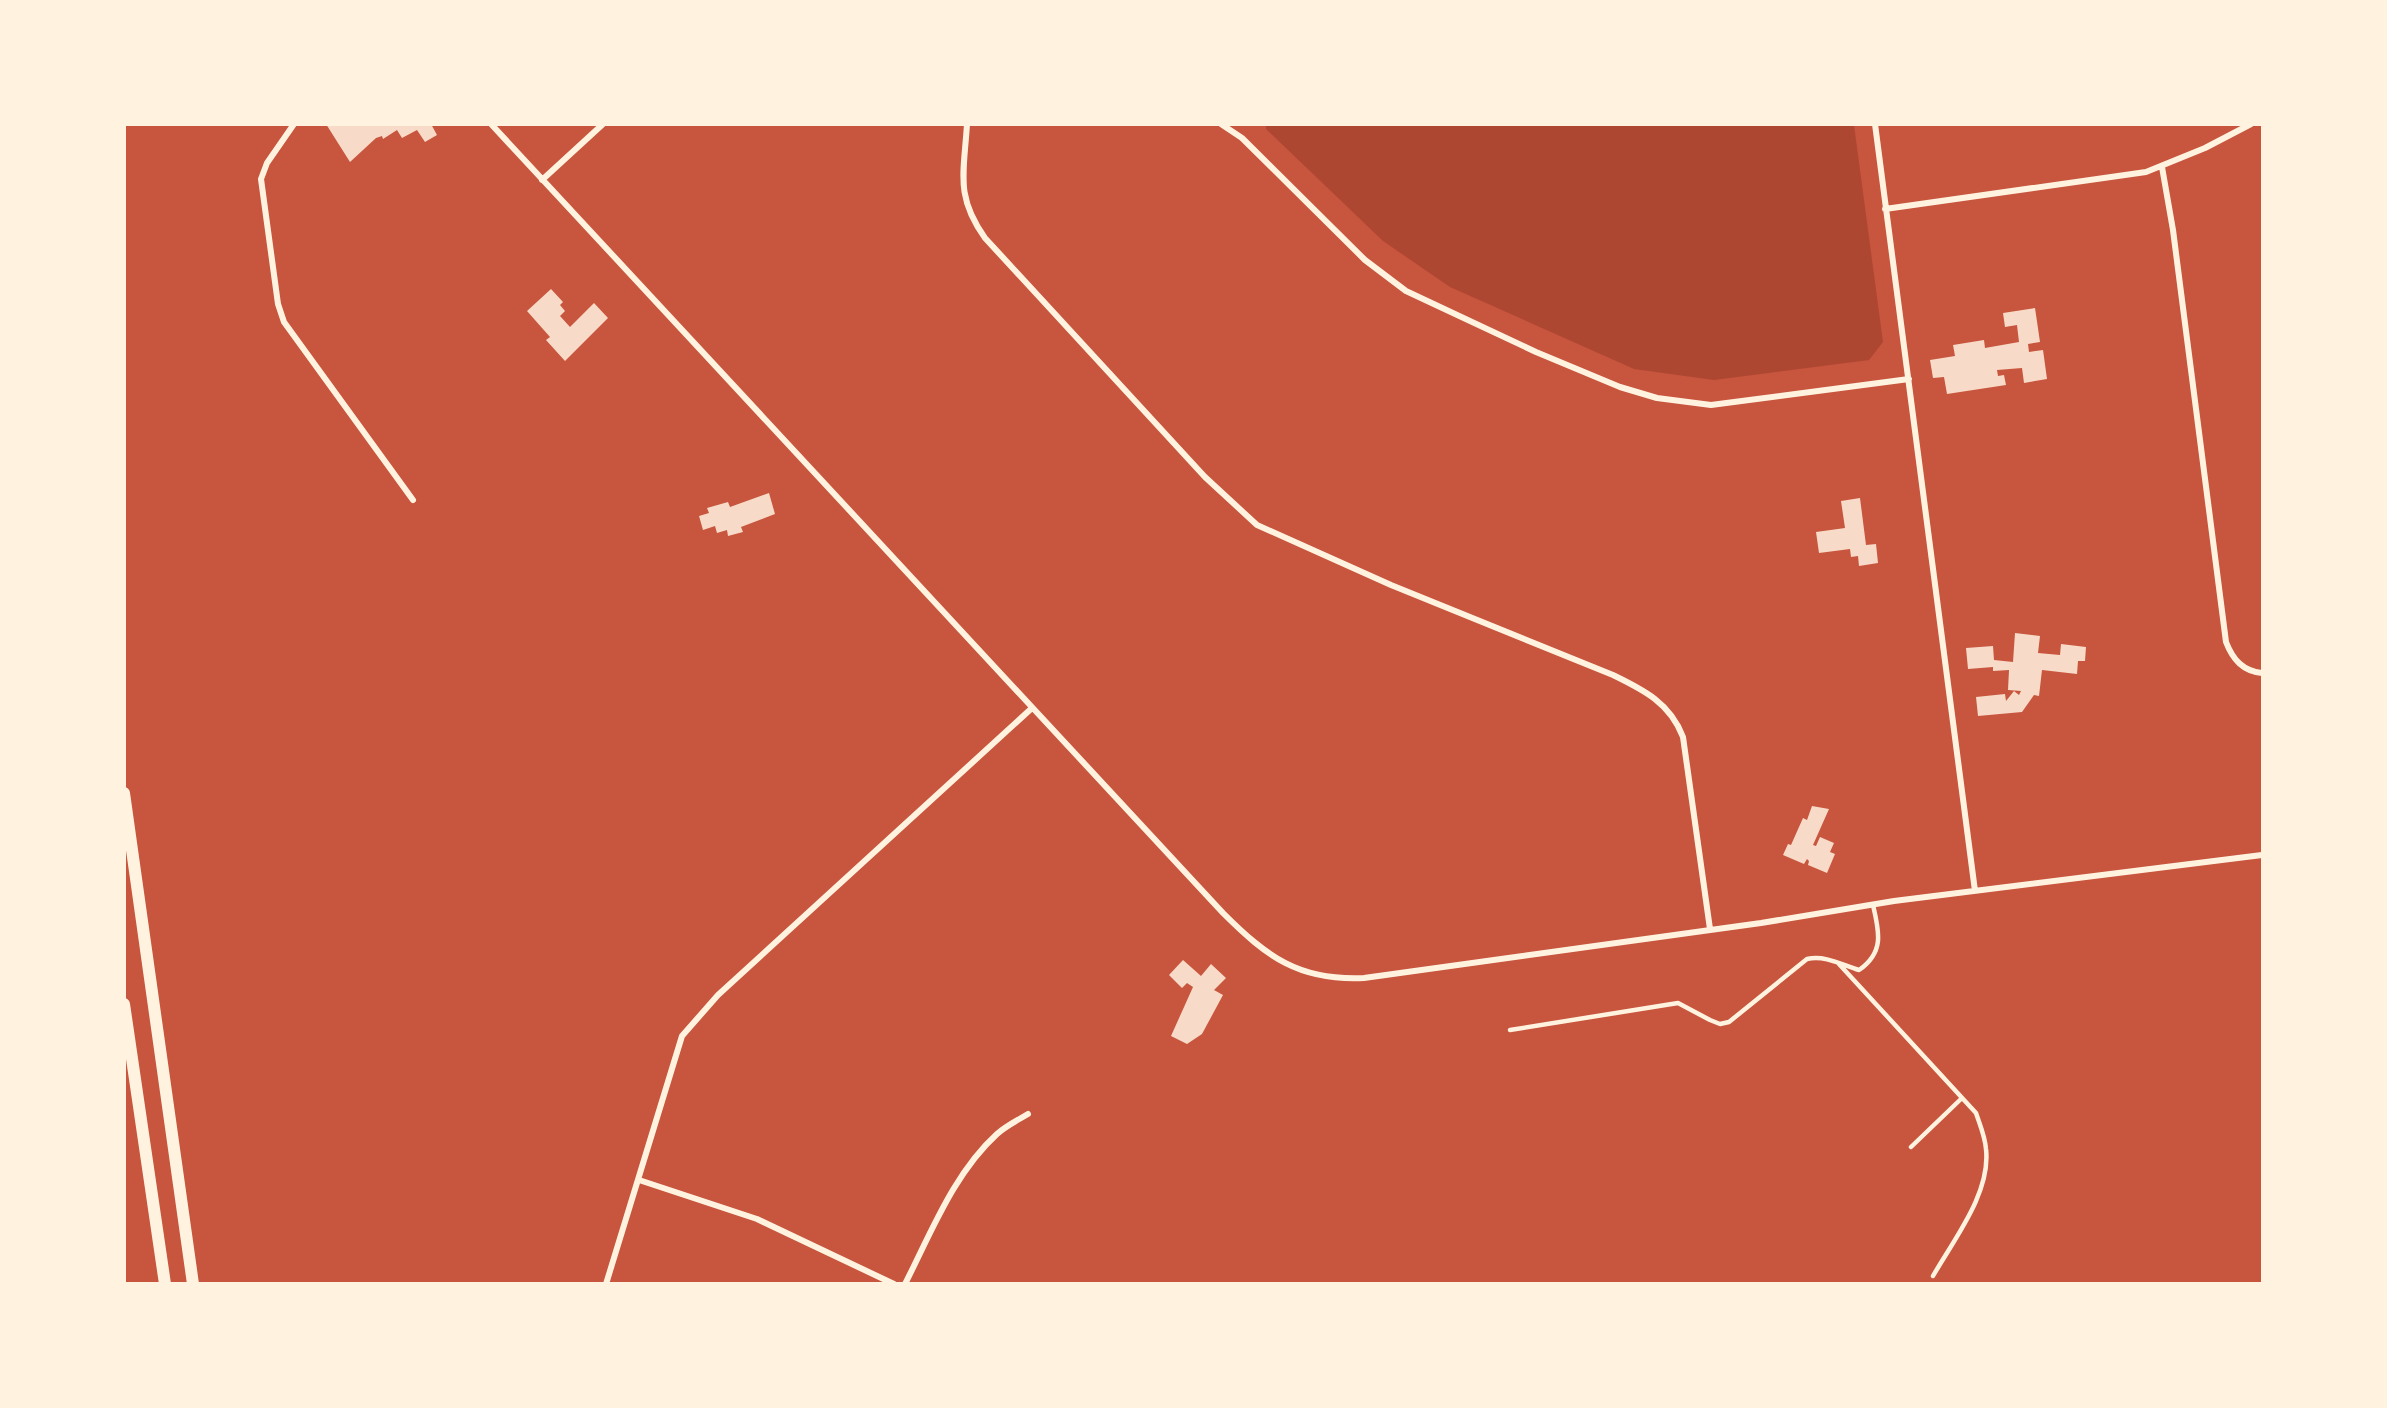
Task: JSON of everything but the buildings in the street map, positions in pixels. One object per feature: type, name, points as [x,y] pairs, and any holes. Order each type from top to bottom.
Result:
[{"type":"main road","points":[[124,794],[193,1284]]},
{"type":"main road","points":[[124,1004],[165,1284]]},
{"type":"street","points":[[294,124],[267,163],[261,179],[278,304],[284,322],[413,500]]},
{"type":"street","points":[[491,124],[1252,943],[1298,970],[1339,978],[1364,978],[1975,891],[2262,855]]},
{"type":"street","points":[[542,180],[603,124]]},
{"type":"street","points":[[967,124],[964,194],[969,216],[985,238],[1205,477],[1257,525],[1340,563],[1613,675],[1644,690],[1669,711],[1683,736],[1710,929]]},
{"type":"street","points":[[1875,124],[1975,891]]},
{"type":"street","points":[[1886,209],[2119,177],[2162,167],[2251,124]]},
{"type":"street","points":[[1225,125],[1249,144],[1365,260],[1406,291],[1528,348],[1620,387],[1665,400],[1711,405],[1909,379]]},
{"type":"street","points":[[2162,167],[2174,230],[2226,642],[2238,663],[2248,670],[2262,673]]},
{"type":"street","points":[[606,1284],[682,1036],[699,1015],[1032,708]]},
{"type":"street","points":[[905,1284],[952,1193],[977,1155],[998,1133],[1028,1114]]},
{"type":"street","points":[[639,1180],[757,1219],[894,1284]]},
{"type":"lane","points":[[1510,1030],[1678,1003],[1720,1024],[1730,1022],[1808,959],[1817,957],[1859,970],[1867,964],[1880,937],[1873,905]]},
{"type":"lane","points":[[1837,963],[1976,1113],[1983,1131],[1986,1165],[1981,1185],[1968,1215],[1933,1276]]},
{"type":"lane","points":[[1911,1148],[1962,1098]]},
{"type":"shaded area","points":[[1266,125],[1854,125],[1883,342],[1869,360],[1714,380],[1634,369],[1450,287],[1383,241],[1266,129]]}]
